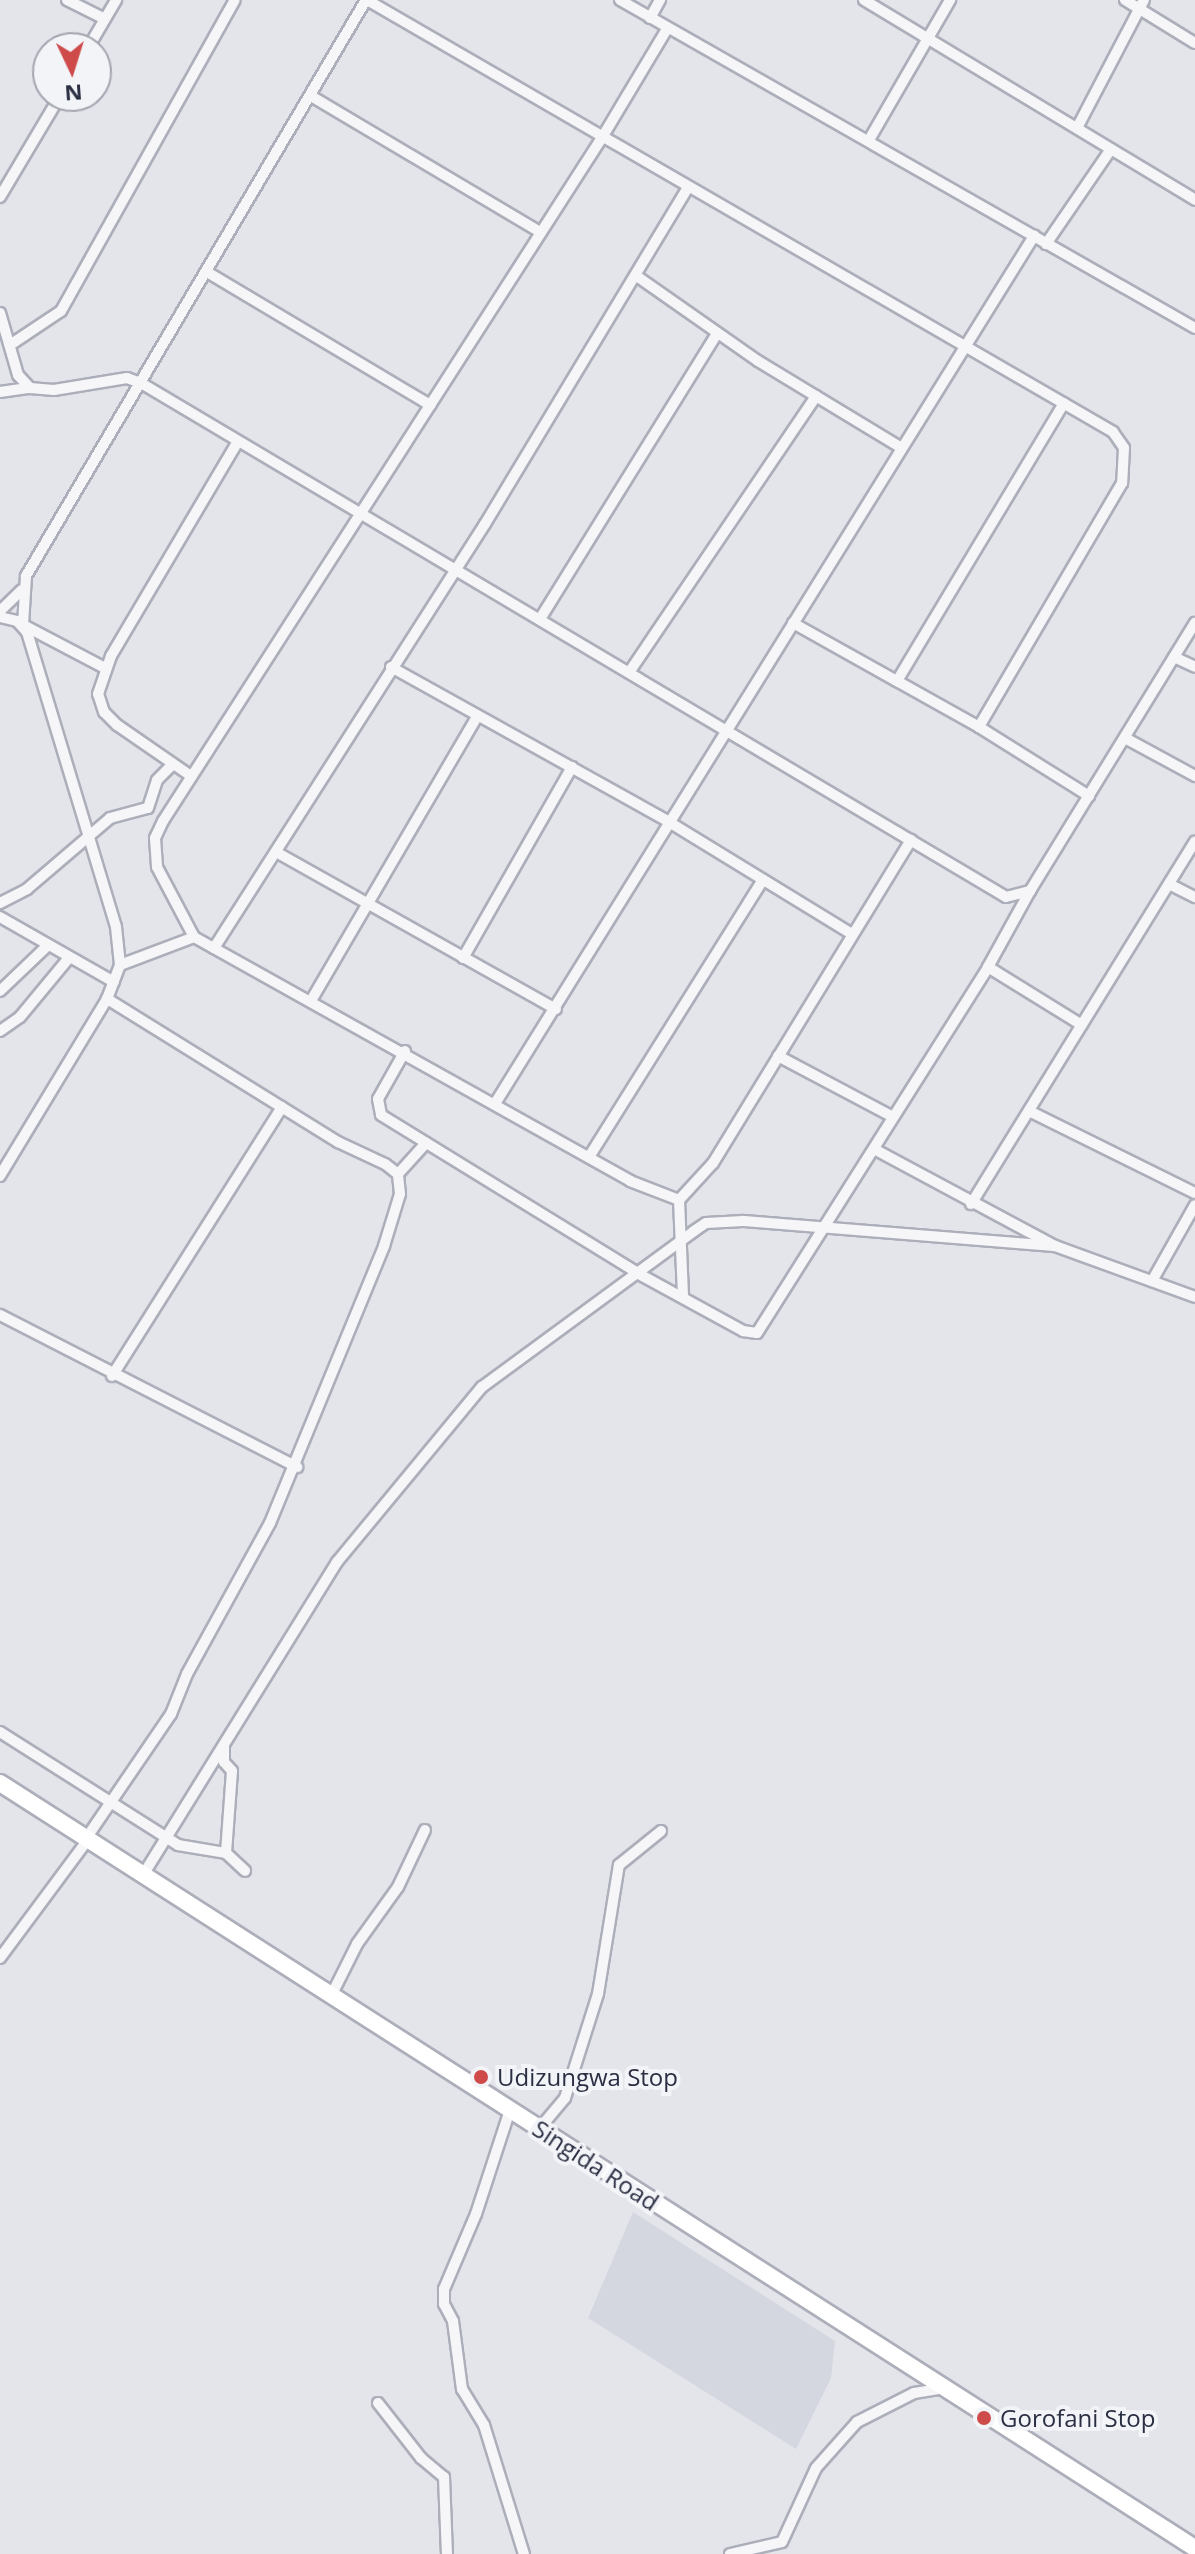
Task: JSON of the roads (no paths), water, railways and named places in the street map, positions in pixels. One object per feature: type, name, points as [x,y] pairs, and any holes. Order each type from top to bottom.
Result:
[{"type":"highway","name":"Singida Road","points":[[0,1783],[1195,2548]]},
{"type":"street","points":[[67,0],[105,19]]},
{"type":"street","points":[[97,32],[116,0]]},
{"type":"street","points":[[10,345],[61,311],[235,0]]},
{"type":"street","points":[[0,611],[22,590],[367,0],[1113,432],[1124,448],[1126,467],[1110,506],[979,727]]},
{"type":"street","points":[[620,0],[1195,328]]},
{"type":"street","points":[[650,18],[660,0]]},
{"type":"street","points":[[864,0],[1195,200]]},
{"type":"street","points":[[869,140],[950,0]]},
{"type":"street","points":[[1125,0],[1142,4],[1195,43]]},
{"type":"street","points":[[1077,128],[1142,4]]},
{"type":"street","points":[[667,29],[603,136],[538,231],[191,776],[155,838],[153,852],[179,915],[194,937],[312,999],[589,1157],[679,1200]]},
{"type":"street","points":[[311,96],[538,231]]},
{"type":"street","points":[[0,197],[50,112]]},
{"type":"street","points":[[1046,244],[1111,149]]},
{"type":"street","points":[[214,948],[638,277],[688,188]]},
{"type":"street","points":[[496,1102],[900,447],[1034,236]]},
{"type":"street","points":[[207,272],[430,405]]},
{"type":"street","points":[[638,277],[717,334],[900,447]]},
{"type":"street","points":[[0,313],[18,375],[30,388]]},
{"type":"street","points":[[540,619],[717,334]]},
{"type":"street","points":[[0,392],[69,388],[127,378],[141,383],[237,443],[630,671],[1006,897],[1030,891]]},
{"type":"street","points":[[630,671],[816,396]]},
{"type":"street","points":[[897,681],[1064,403]]},
{"type":"street","points":[[191,776],[104,712],[98,694],[105,668],[237,443]]},
{"type":"street","points":[[0,1176],[107,999],[120,965],[116,927],[23,625],[22,590]]},
{"type":"street","points":[[0,617],[23,625],[105,668]]},
{"type":"street","points":[[793,623],[979,727],[1089,796]]},
{"type":"street","points":[[405,1051],[376,1107],[426,1143],[639,1274],[743,1331],[757,1333],[988,967],[1030,891],[1195,623]]},
{"type":"street","points":[[1174,657],[1195,667]]},
{"type":"street","points":[[391,667],[669,822],[852,934]]},
{"type":"street","points":[[312,999],[477,717]]},
{"type":"street","points":[[1125,738],[1195,776]]},
{"type":"street","points":[[0,903],[27,889],[110,818],[148,808],[157,780],[172,765]]},
{"type":"street","points":[[463,958],[572,767]]},
{"type":"street","points":[[683,1297],[679,1200],[713,1163],[911,840]]},
{"type":"street","points":[[971,1204],[1195,842]]},
{"type":"street","points":[[276,852],[556,1009]]},
{"type":"street","points":[[589,1157],[763,880]]},
{"type":"street","points":[[1169,884],[1195,897]]},
{"type":"street","points":[[0,917],[46,947],[114,982]]},
{"type":"street","points":[[120,965],[194,937]]},
{"type":"street","points":[[0,991],[46,947]]},
{"type":"street","points":[[0,1031],[20,1017],[68,959]]},
{"type":"street","points":[[988,967],[1082,1025]]},
{"type":"street","points":[[107,999],[398,1174]]},
{"type":"street","points":[[778,1056],[893,1117]]},
{"type":"street","points":[[112,1376],[282,1107]]},
{"type":"street","points":[[1029,1111],[1195,1193]]},
{"type":"street","points":[[0,1958],[87,1839],[108,1803],[171,1714],[297,1467],[384,1246],[400,1194],[398,1174],[426,1143]]},
{"type":"street","points":[[874,1149],[971,1204],[1055,1246],[1195,1297]]},
{"type":"street","points":[[1152,1281],[1195,1205]]},
{"type":"street","points":[[143,1875],[337,1562],[482,1387],[552,1331],[639,1274],[706,1223],[720,1221],[826,1227],[1055,1246]]},
{"type":"street","points":[[0,1315],[112,1376],[297,1467]]},
{"type":"street","points":[[0,1732],[166,1838],[226,1853],[245,1871]]},
{"type":"street","points":[[224,1743],[224,1762],[232,1771],[226,1853]]},
{"type":"street","points":[[331,1996],[357,1944],[398,1887],[425,1830]]},
{"type":"street","points":[[539,2129],[565,2098],[598,1994],[619,1865],[661,1831]]},
{"type":"street","points":[[510,2110],[476,2214],[453,2264],[444,2304],[453,2321],[462,2389],[484,2425],[524,2554]]},
{"type":"street","points":[[761,2554],[791,2531],[828,2450],[857,2422],[914,2393],[947,2388]]},
{"type":"street","points":[[378,2403],[421,2458],[444,2477],[447,2554]]},
{"type":"street","points":[[730,2554],[771,2546]]},
{"type":"place","name":"Udizungwa Stop","points":[[481,2077]]},
{"type":"place","name":"Gorofani Stop","points":[[984,2418]]}]
